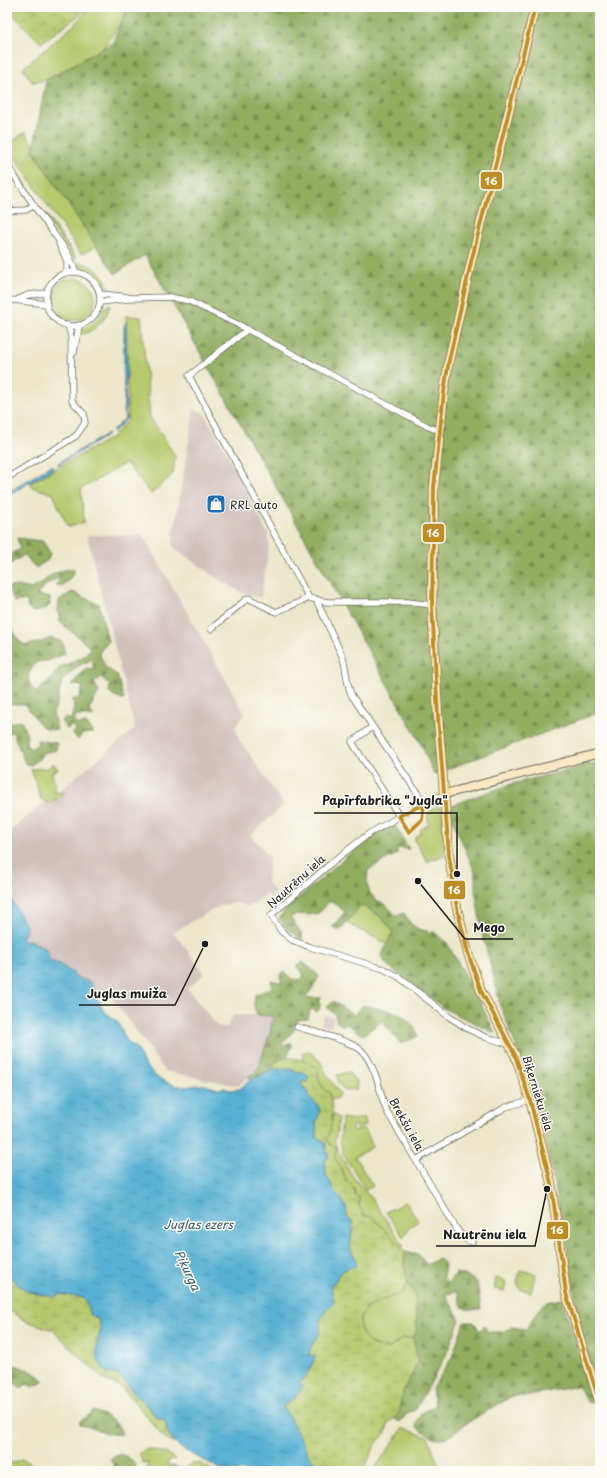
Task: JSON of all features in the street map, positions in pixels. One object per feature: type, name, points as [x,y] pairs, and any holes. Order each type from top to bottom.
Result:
[{"type":"main road","name":"Biķernieku iela","points":[[534,7],[474,251],[457,325],[444,392],[434,487],[432,605],[449,855],[457,908],[466,946],[481,991],[521,1072],[530,1100],[551,1183],[566,1294],[600,1404]]},
{"type":"main road","points":[[445,794],[600,753]]},
{"type":"street","points":[[7,165],[68,253],[76,272]]},
{"type":"street","points":[[7,211],[26,210],[34,205]]},
{"type":"street","points":[[55,236],[66,261],[67,272]]},
{"type":"street","points":[[67,272],[76,272],[85,274],[92,279],[100,294],[100,302],[97,311],[91,319],[79,325],[68,325],[54,318],[49,311],[47,304],[47,293],[49,286],[60,275],[67,272]]},
{"type":"street","points":[[17,300],[28,295],[47,293]]},
{"type":"street","points":[[100,294],[132,298]]},
{"type":"street","points":[[100,302],[132,298],[170,297],[189,301],[248,329],[427,426],[434,429],[440,429]]},
{"type":"street","points":[[7,300],[47,304]]},
{"type":"street","points":[[7,478],[76,436],[85,423],[84,414],[72,401],[71,333],[68,325]]},
{"type":"street","points":[[72,367],[79,325]]},
{"type":"street","points":[[248,329],[189,376],[308,598]]},
{"type":"street","points":[[212,629],[248,598],[276,612],[308,598],[327,602],[408,602],[432,605]]},
{"type":"street","points":[[316,600],[343,658],[346,667],[348,688],[352,696],[424,803]]},
{"type":"street","points":[[372,727],[352,742],[399,816]]},
{"type":"street","name":"Nautrēnu iela","points":[[445,794],[399,816],[363,838],[271,915],[281,931],[292,940],[384,969],[399,978],[466,1028],[485,1037],[508,1044]]},
{"type":"street","name":"Brekšu iela","points":[[297,1027],[349,1043],[361,1050],[372,1066],[384,1107],[462,1237],[472,1242]]},
{"type":"street","name":"Brekšu iela","points":[[416,1160],[506,1107],[530,1100]]},
{"type":"shaded area","points":[[194,409],[204,413],[248,492],[250,503],[268,533],[269,546],[261,597],[241,592],[217,578],[172,545]]},
{"type":"shaded area","points":[[87,535],[143,535],[245,714],[235,726],[240,741],[284,805],[251,835],[269,856],[267,883],[276,893],[270,898],[267,894],[249,906],[237,903],[222,905],[185,925],[174,933],[205,974],[187,988],[217,1026],[227,1027],[233,1015],[273,1015],[270,1033],[258,1069],[238,1086],[165,1071],[110,995],[98,999],[92,985],[88,981],[77,978],[73,973],[51,961],[46,949],[40,945],[23,941],[22,938],[26,930],[26,926],[7,892],[7,833],[135,729]]},
{"type":"shaded area","points":[[324,1015],[334,1017],[331,1027],[321,1025]]},
{"type":"green space","points":[[12,7],[90,7],[41,43],[14,16]]},
{"type":"green space","points":[[91,7],[129,7],[126,15],[103,48],[49,80],[32,82],[23,68],[74,25]]},
{"type":"green space","points":[[128,7],[600,7],[600,712],[434,774],[421,744],[145,255],[115,274],[33,151],[46,80],[112,43]]},
{"type":"green space","points":[[25,132],[97,246],[81,254],[7,146]]},
{"type":"green space","points":[[7,155],[31,192],[29,193],[7,161]]},
{"type":"green space","points":[[46,214],[76,258],[75,259],[44,216]]},
{"type":"green space","points":[[75,262],[87,265],[98,272],[106,281],[109,293],[105,290],[95,275],[82,268]]},
{"type":"green space","points":[[70,278],[78,278],[86,281],[92,287],[95,299],[92,311],[86,317],[78,320],[70,320],[62,317],[56,311],[53,303],[53,295],[56,287],[62,281]]},
{"type":"green space","points":[[110,304],[103,320],[95,328],[79,335],[82,330],[94,323],[100,317],[106,307]]},
{"type":"green space","points":[[126,316],[141,317],[150,417],[175,456],[173,474],[151,494],[126,463],[81,489],[84,523],[68,527],[53,494],[32,487],[30,483],[111,438],[128,420]]},
{"type":"green space","points":[[17,538],[43,541],[50,553],[48,560],[36,568],[24,555],[7,566],[7,556],[20,549]]},
{"type":"green space","points":[[67,569],[74,569],[73,574],[64,585],[56,586],[60,577],[47,584],[37,595],[50,598],[50,605],[45,609],[35,612],[28,609],[27,600],[14,602],[9,587],[18,586],[31,589],[53,574]]},
{"type":"green space","points":[[72,592],[99,604],[108,641],[99,653],[106,668],[117,675],[124,700],[109,693],[110,685],[101,677],[94,683],[99,691],[89,710],[94,716],[78,716],[74,720],[79,725],[86,723],[94,733],[82,734],[78,740],[73,734],[76,730],[72,725],[67,729],[61,721],[66,718],[70,721],[74,704],[72,700],[79,698],[83,687],[71,685],[86,669],[94,668],[92,659],[78,666],[62,681],[53,713],[57,730],[45,729],[24,704],[7,704],[7,682],[13,679],[7,678],[7,662],[14,659],[7,651],[7,630],[11,627],[20,642],[25,645],[38,643],[51,638],[62,642],[65,654],[46,661],[36,662],[28,675],[29,682],[35,692],[48,683],[59,668],[84,656],[91,648],[60,622],[58,610],[59,600]]},
{"type":"green space","points":[[21,720],[27,736],[26,743],[30,749],[38,744],[37,740],[57,743],[56,750],[43,753],[40,758],[31,765],[25,763],[13,732],[7,733],[7,724]]},
{"type":"green space","points":[[600,762],[600,1394],[582,1339],[567,1246],[536,1097],[500,1005],[483,937],[475,891],[475,872],[447,807],[508,785]]},
{"type":"green space","points":[[53,763],[58,769],[53,771],[52,775],[56,786],[54,792],[64,793],[61,797],[48,803],[41,799],[31,769],[49,768]]},
{"type":"green space","points":[[438,806],[442,811],[445,851],[444,855],[427,861],[415,841],[415,837],[421,833],[420,830],[429,824],[427,817],[428,813]]},
{"type":"green space","points":[[393,822],[409,849],[397,848],[397,854],[368,870],[367,884],[370,893],[377,901],[384,903],[396,915],[404,913],[411,924],[420,930],[434,932],[447,943],[477,996],[495,1033],[445,1009],[387,965],[381,957],[393,931],[380,916],[361,905],[340,930],[332,927],[345,912],[329,901],[320,912],[316,914],[296,915],[290,917],[302,934],[302,939],[288,930],[279,918],[286,909],[367,839]]},
{"type":"green space","points":[[361,904],[380,916],[394,931],[387,944],[346,923]]},
{"type":"green space","points":[[303,962],[319,976],[313,988],[306,996],[310,998],[322,998],[318,1001],[320,1004],[319,1010],[316,1012],[312,1009],[310,1010],[308,1019],[297,1020],[296,1026],[290,1024],[295,1029],[283,1042],[283,1047],[291,1042],[292,1047],[286,1058],[274,1063],[274,1068],[253,1078],[248,1077],[258,1069],[270,1033],[273,1016],[257,1015],[254,1006],[255,995],[272,988],[271,980],[282,983],[280,974],[284,971],[294,980],[303,978],[303,974],[296,966]]},
{"type":"green space","points":[[333,1001],[354,1015],[363,1005],[396,1013],[409,1021],[414,1027],[418,1036],[401,1044],[382,1021],[363,1035],[347,1024],[342,1025],[337,1022],[335,1014],[327,1007]]},
{"type":"green space","points":[[309,1051],[320,1061],[325,1072],[340,1094],[336,1099],[331,1099],[320,1083],[319,1076],[303,1060],[302,1053]]},
{"type":"green space","points":[[286,1058],[299,1059],[318,1068],[320,1082],[323,1088],[329,1093],[331,1099],[331,1128],[327,1140],[331,1145],[336,1147],[335,1157],[347,1181],[353,1186],[355,1195],[359,1197],[359,1205],[363,1215],[372,1217],[405,1252],[404,1264],[407,1283],[403,1293],[379,1301],[370,1306],[363,1313],[360,1322],[362,1333],[368,1341],[378,1346],[390,1348],[403,1338],[413,1338],[418,1359],[414,1371],[404,1389],[399,1413],[388,1424],[387,1431],[376,1444],[367,1463],[360,1471],[315,1471],[315,1462],[308,1455],[283,1406],[295,1398],[300,1383],[309,1371],[309,1355],[311,1346],[320,1333],[320,1320],[327,1309],[334,1302],[331,1287],[342,1272],[356,1260],[350,1247],[353,1228],[347,1217],[346,1207],[340,1197],[332,1189],[331,1183],[327,1178],[325,1167],[326,1160],[329,1157],[325,1142],[317,1138],[316,1123],[320,1111],[299,1081],[301,1071],[298,1072],[290,1069],[253,1078],[274,1068],[274,1063]]},
{"type":"green space","points":[[348,1072],[357,1082],[356,1090],[351,1089],[345,1091],[338,1083],[337,1075]]},
{"type":"green space","points":[[333,1114],[339,1118],[335,1143],[339,1153],[354,1178],[371,1198],[404,1246],[402,1248],[393,1240],[380,1224],[363,1215],[358,1197],[355,1195],[354,1189],[347,1181],[335,1157],[331,1145],[327,1140]]},
{"type":"green space","points":[[364,1117],[366,1123],[363,1127],[356,1128],[356,1125],[354,1125],[352,1128],[353,1131],[363,1129],[368,1135],[372,1145],[372,1147],[355,1157],[373,1186],[366,1190],[343,1154],[340,1140],[342,1118],[355,1120]]},
{"type":"green space","points":[[406,1202],[418,1221],[411,1226],[403,1237],[386,1212]]},
{"type":"green space","points":[[405,1252],[418,1254],[427,1265],[439,1258],[445,1264],[443,1278],[448,1283],[456,1273],[467,1276],[477,1282],[481,1309],[470,1310],[462,1307],[457,1292],[445,1294],[460,1320],[446,1355],[416,1409],[408,1413],[400,1422],[393,1418],[399,1413],[404,1389],[414,1371],[418,1359],[413,1338],[417,1329],[415,1294],[407,1283],[404,1264]]},
{"type":"green space","points":[[520,1270],[536,1274],[531,1292],[520,1289],[517,1283]]},
{"type":"green space","points":[[7,1273],[29,1292],[54,1297],[60,1294],[84,1298],[89,1308],[90,1316],[98,1319],[101,1330],[97,1341],[97,1358],[107,1373],[116,1374],[127,1383],[134,1394],[148,1406],[156,1417],[165,1421],[167,1432],[174,1443],[163,1437],[121,1387],[104,1380],[53,1330],[26,1321],[7,1309]]},
{"type":"green space","points":[[496,1278],[506,1282],[504,1291],[494,1289]]},
{"type":"green space","points":[[407,1283],[415,1294],[417,1329],[413,1338],[403,1338],[390,1348],[372,1344],[362,1333],[360,1322],[363,1313],[366,1309],[375,1304],[403,1293]]},
{"type":"green space","points":[[562,1299],[595,1401],[588,1403],[578,1386],[524,1396],[512,1396],[464,1425],[449,1437],[435,1439],[416,1426],[421,1413],[435,1406],[432,1389],[452,1357],[464,1322],[474,1322],[480,1331],[484,1326],[488,1332],[503,1332],[512,1327],[526,1329],[538,1310],[547,1302]]},
{"type":"green space","points":[[7,1363],[31,1371],[43,1380],[43,1382],[33,1387],[27,1384],[21,1388],[16,1384],[7,1384]]},
{"type":"green space","points":[[92,1411],[101,1414],[118,1425],[122,1434],[117,1435],[107,1433],[80,1425],[80,1421],[91,1414]]},
{"type":"green space","points":[[403,1428],[428,1437],[439,1466],[431,1467],[427,1471],[373,1471]]},
{"type":"green space","points":[[148,1449],[168,1454],[175,1460],[169,1461],[167,1465],[186,1469],[191,1463],[202,1464],[213,1471],[144,1471],[147,1468],[148,1463],[143,1463],[139,1453]]},
{"type":"green space","points":[[120,1454],[126,1456],[135,1464],[137,1471],[104,1471],[114,1466],[110,1459]]},
{"type":"green space","points":[[22,1459],[28,1461],[32,1466],[30,1471],[7,1471],[7,1465]]},
{"type":"water","points":[[126,321],[127,369],[125,413],[127,418],[113,433],[112,431],[125,418],[124,327]]},
{"type":"water","points":[[107,434],[108,435],[58,465],[58,463]]},
{"type":"water","points":[[52,465],[54,468],[7,496],[7,493]]},
{"type":"water","name":"Juglas ezers","points":[[7,892],[26,926],[26,930],[22,938],[23,941],[29,940],[40,945],[46,949],[51,961],[73,973],[77,978],[91,983],[104,1011],[117,1021],[127,1041],[137,1049],[144,1064],[158,1078],[173,1085],[186,1087],[205,1085],[218,1089],[224,1088],[230,1090],[240,1089],[253,1078],[277,1069],[289,1069],[303,1072],[309,1077],[307,1081],[300,1082],[311,1098],[319,1106],[320,1111],[316,1123],[317,1138],[325,1142],[329,1157],[325,1160],[327,1178],[331,1183],[332,1189],[340,1197],[346,1207],[347,1217],[353,1222],[350,1247],[356,1261],[356,1266],[340,1273],[331,1287],[334,1302],[327,1309],[320,1320],[320,1333],[311,1346],[309,1355],[315,1356],[314,1361],[300,1383],[303,1385],[297,1395],[283,1406],[308,1455],[315,1462],[315,1471],[223,1471],[181,1448],[175,1444],[170,1437],[165,1421],[156,1417],[148,1406],[134,1394],[127,1383],[116,1374],[107,1373],[102,1367],[97,1358],[97,1341],[101,1330],[98,1319],[90,1316],[89,1308],[84,1298],[60,1294],[54,1297],[29,1292],[18,1285],[7,1273]]},
{"type":"transit line","name":"16","points":[[535,7],[472,258],[449,360],[444,392],[434,487],[432,605],[438,717],[449,855],[457,908],[468,953],[481,991],[515,1055],[530,1100],[551,1183],[566,1293],[600,1404]]},
{"type":"transit line","name":"16","points":[[424,804],[422,820],[409,832],[399,816],[424,804]]},
{"type":"place","name":"RRL auto","points":[[216,504]]},
{"type":"place","name":"Papīrfabrika \"Jugla\"","points":[[457,874]]},
{"type":"place","name":"Mego","points":[[418,881]]},
{"type":"place","name":"Juglas muiža","points":[[205,944]]},
{"type":"place","name":"Nautrēnu iela","points":[[547,1189]]},
{"type":"water label","name":"Piķurga","points":[[188,1270]]}]
